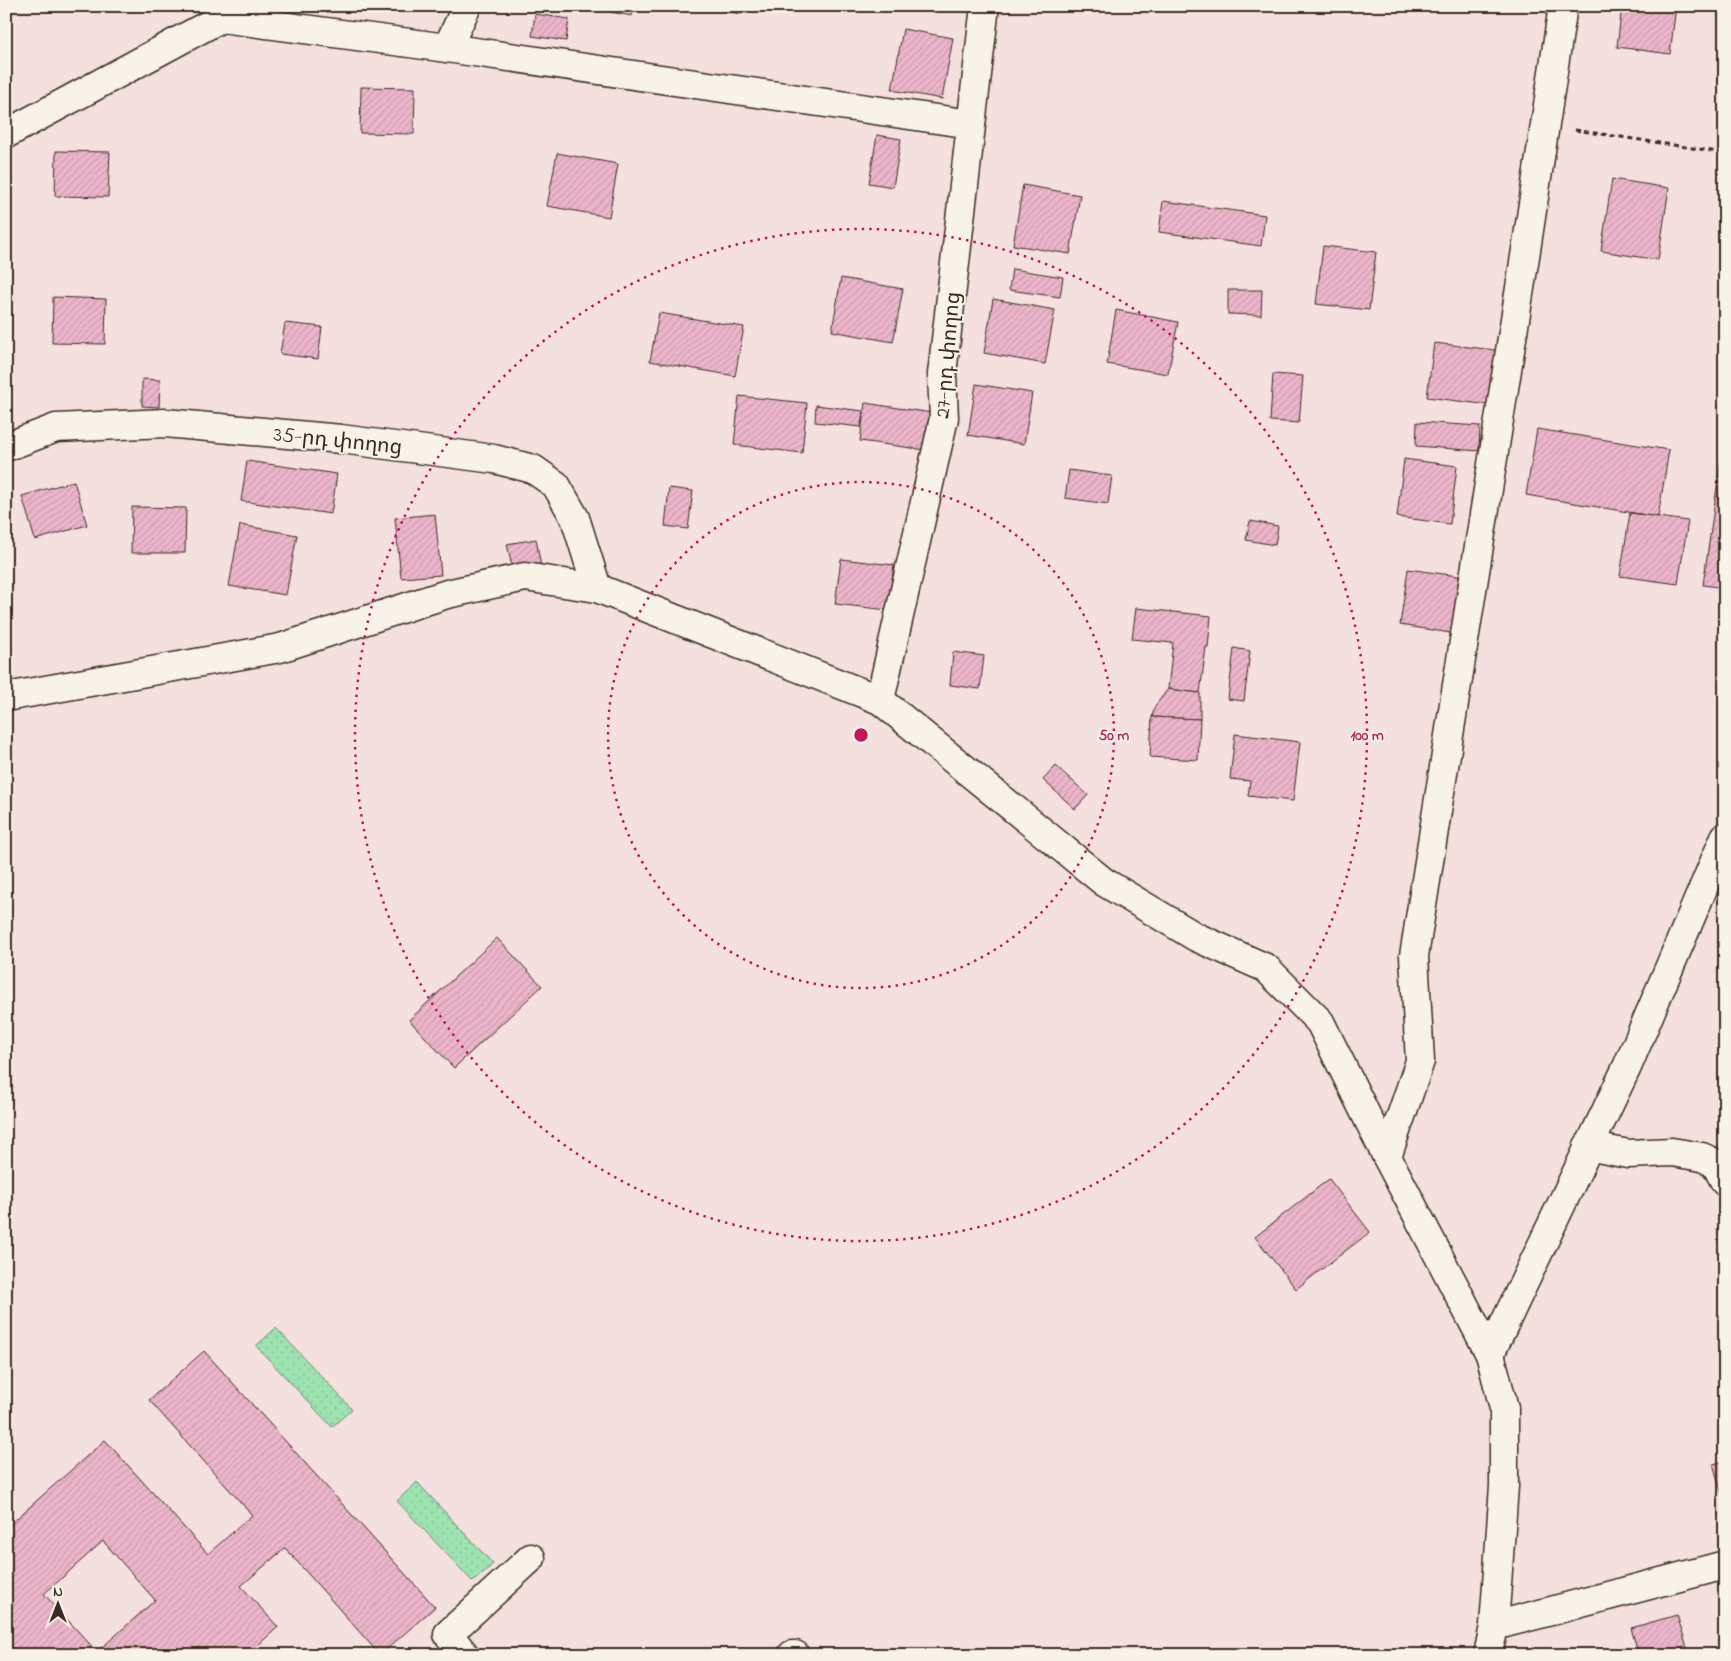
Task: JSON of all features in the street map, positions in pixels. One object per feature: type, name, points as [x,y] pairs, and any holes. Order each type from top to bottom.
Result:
[{"type":"street","points":[[447,48],[467,6]]},
{"type":"street","name":"27-րդ փողոց","points":[[880,700],[944,418],[942,374],[985,6]]},
{"type":"street","points":[[1387,1157],[1420,1061],[1414,956],[1563,6]]},
{"type":"street","points":[[6,134],[221,18],[447,48],[971,124]]},
{"type":"street","name":"35-րդ փողոց","points":[[6,447],[56,428],[165,423],[341,438],[494,459],[533,470],[556,485],[576,518],[597,588]]},
{"type":"street","points":[[6,697],[280,648],[448,594],[525,578],[597,588],[880,700],[1104,882],[1196,937],[1266,968],[1320,1022],[1387,1157],[1490,1354],[1504,1408],[1504,1486],[1494,1626],[1488,1655]]},
{"type":"street","points":[[1490,1354],[1627,1067],[1725,837]]},
{"type":"street","points":[[1588,1146],[1628,1154],[1672,1152],[1702,1157],[1715,1163],[1725,1182]]},
{"type":"street","points":[[465,1655],[448,1634],[531,1558]]},
{"type":"street","points":[[1494,1626],[1725,1565]]},
{"type":"path","points":[[1545,125],[1725,153]]},
{"type":"green space","points":[[276,1328],[352,1409],[332,1427],[256,1346]]},
{"type":"green space","points":[[417,1482],[493,1564],[473,1582],[397,1501]]},
{"type":"building","points":[[579,6],[634,6],[632,16]]},
{"type":"building","points":[[694,6],[743,6],[741,14]]},
{"type":"building","points":[[1622,6],[1676,6],[1670,54],[1617,47]]},
{"type":"building","points":[[535,14],[569,19],[566,41],[532,36]]},
{"type":"building","points":[[903,29],[953,38],[942,99],[892,90]]},
{"type":"building","points":[[361,87],[415,88],[414,134],[360,133]]},
{"type":"building","points":[[877,135],[901,139],[893,187],[869,183]]},
{"type":"building","points":[[56,151],[110,152],[108,197],[55,196]]},
{"type":"building","points":[[557,153],[618,164],[609,217],[547,206]]},
{"type":"building","points":[[1612,179],[1669,188],[1658,260],[1601,251]]},
{"type":"building","points":[[1023,185],[1080,195],[1070,254],[1013,245]]},
{"type":"building","points":[[1163,201],[1265,215],[1261,246],[1159,232]]},
{"type":"building","points":[[1323,246],[1376,252],[1369,310],[1316,304]]},
{"type":"building","points":[[1012,269],[1063,277],[1060,297],[1009,290]]},
{"type":"building","points":[[841,278],[903,289],[893,342],[832,331]]},
{"type":"building","points":[[1228,290],[1262,290],[1261,315],[1228,314]]},
{"type":"building","points":[[53,297],[106,299],[105,344],[52,343]]},
{"type":"building","points":[[993,299],[1055,310],[1045,364],[984,353]]},
{"type":"building","points":[[1116,310],[1178,322],[1168,374],[1107,364]]},
{"type":"building","points":[[659,313],[744,327],[735,376],[650,361]]},
{"type":"building","points":[[285,323],[322,327],[318,359],[280,354]]},
{"type":"building","points":[[1434,343],[1504,351],[1497,406],[1427,397]]},
{"type":"building","points":[[1273,374],[1303,376],[1299,423],[1270,421]]},
{"type":"building","points":[[142,379],[160,380],[159,407],[142,406]]},
{"type":"building","points":[[976,384],[1032,393],[1024,444],[968,435]]},
{"type":"building","points":[[739,396],[807,403],[802,453],[734,445]]},
{"type":"building","points":[[865,403],[932,413],[926,450],[860,441]]},
{"type":"building","points":[[816,405],[863,411],[861,427],[815,422]]},
{"type":"building","points":[[1417,422],[1480,426],[1479,451],[1416,446]]},
{"type":"building","points":[[1537,429],[1669,450],[1658,517],[1526,495]]},
{"type":"building","points":[[1725,431],[1725,588],[1703,585]]},
{"type":"building","points":[[1404,459],[1457,466],[1450,524],[1397,517]]},
{"type":"building","points":[[247,461],[337,474],[331,514],[241,501]]},
{"type":"building","points":[[1069,470],[1112,476],[1108,504],[1065,498]]},
{"type":"building","points":[[74,481],[87,525],[35,540],[22,496]]},
{"type":"building","points":[[669,488],[693,491],[688,529],[665,526]]},
{"type":"building","points":[[132,507],[186,508],[185,553],[131,553]]},
{"type":"building","points":[[1630,513],[1688,521],[1678,584],[1620,576]]},
{"type":"building","points":[[435,514],[441,575],[401,578],[395,518]]},
{"type":"building","points":[[1250,521],[1278,526],[1275,545],[1246,540]]},
{"type":"building","points":[[240,525],[297,535],[286,595],[229,586]]},
{"type":"building","points":[[536,539],[541,567],[513,572],[507,544]]},
{"type":"building","points":[[841,559],[894,565],[888,610],[835,604]]},
{"type":"building","points":[[1408,569],[1472,578],[1463,635],[1400,625]]},
{"type":"building","points":[[1136,608],[1211,616],[1200,693],[1168,689],[1173,643],[1132,639]]},
{"type":"building","points":[[1234,648],[1250,651],[1244,701],[1228,699]]},
{"type":"building","points":[[953,652],[984,656],[980,689],[950,685]]},
{"type":"building","points":[[1168,689],[1200,693],[1200,719],[1152,717],[1155,706]]},
{"type":"building","points":[[1152,717],[1200,719],[1198,760],[1150,757]]},
{"type":"building","points":[[1235,734],[1300,742],[1293,801],[1248,796],[1250,781],[1230,779]]},
{"type":"building","points":[[1056,766],[1088,795],[1075,809],[1043,780]]},
{"type":"building","points":[[497,938],[542,986],[454,1068],[409,1020]]},
{"type":"building","points":[[1329,1179],[1370,1232],[1296,1289],[1255,1237]]},
{"type":"building","points":[[204,1351],[435,1607],[380,1655],[285,1548],[241,1586],[278,1627],[247,1655],[6,1655],[6,1528],[105,1440],[208,1554],[252,1515],[149,1400]],"holes":[[[103,1541],[155,1600],[97,1652],[44,1594]]]},
{"type":"building","points":[[1725,1461],[1725,1505],[1713,1464]]},
{"type":"building","points":[[1677,1615],[1689,1655],[1639,1655],[1631,1628]]}]
